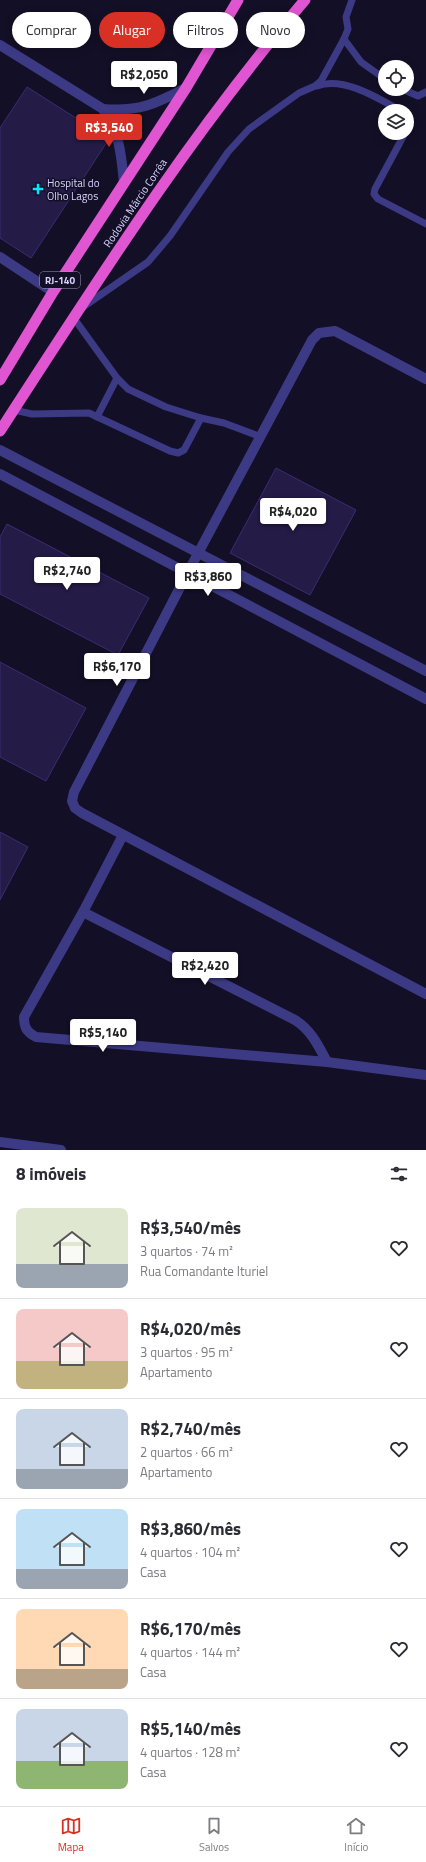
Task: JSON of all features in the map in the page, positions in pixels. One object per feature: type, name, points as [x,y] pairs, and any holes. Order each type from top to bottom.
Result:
[{"type":"highway","name":"Rodovia Márcio Corrêa","points":[[0,380],[52,292],[186,88],[238,0]]},
{"type":"highway","name":"Rodovia Márcio Corrêa","points":[[0,431],[75,314],[189,146],[274,36],[305,0]]},
{"type":"street","points":[[0,45],[103,108],[123,110],[140,108],[157,102],[186,88]]},
{"type":"street","points":[[103,108],[111,121],[118,139],[122,154],[124,183]]},
{"type":"street","points":[[0,257],[52,292]]},
{"type":"street","points":[[426,379],[335,331],[319,333],[312,340],[78,785],[72,801],[76,808],[82,813],[122,835],[426,994]]},
{"type":"street","points":[[0,450],[200,552],[426,671]]},
{"type":"street","points":[[0,474],[426,699]]},
{"type":"street","points":[[122,835],[83,912],[24,1017],[24,1026],[28,1033],[36,1036],[328,1062],[426,1075]]},
{"type":"street","points":[[83,912],[305,1026],[314,1036],[328,1062]]},
{"type":"street","points":[[0,1142],[61,1150]]},
{"type":"lane","points":[[315,86],[321,81],[344,39],[348,29],[346,17],[352,0]]},
{"type":"lane","points":[[344,39],[361,62],[378,74]]},
{"type":"lane","points":[[261,437],[224,423],[201,418],[166,407],[128,389],[117,378],[75,314],[148,262],[170,236],[228,152],[249,129],[299,93],[326,82],[355,88],[387,104]]},
{"type":"lane","points":[[414,94],[418,96],[426,92]]},
{"type":"lane","points":[[401,140],[375,189],[374,194],[378,199],[426,224]]},
{"type":"lane","points":[[97,417],[117,378]]},
{"type":"lane","points":[[14,410],[32,414],[89,413],[178,453],[184,450],[201,418]]},
{"type":"building","name":"Hospital do Olho Lagos","points":[[27,87],[109,139],[31,258],[0,238],[0,128]]},
{"type":"building","points":[[276,468],[356,510],[310,595],[230,553]]},
{"type":"building","points":[[7,524],[149,598],[118,655],[0,594],[0,537]]},
{"type":"building","points":[[0,662],[86,708],[46,781],[0,757]]},
{"type":"building","points":[[0,832],[28,847],[0,900]]},
{"type":"place","name":"Hospital do Olho Lagos","points":[[38,189]]}]
